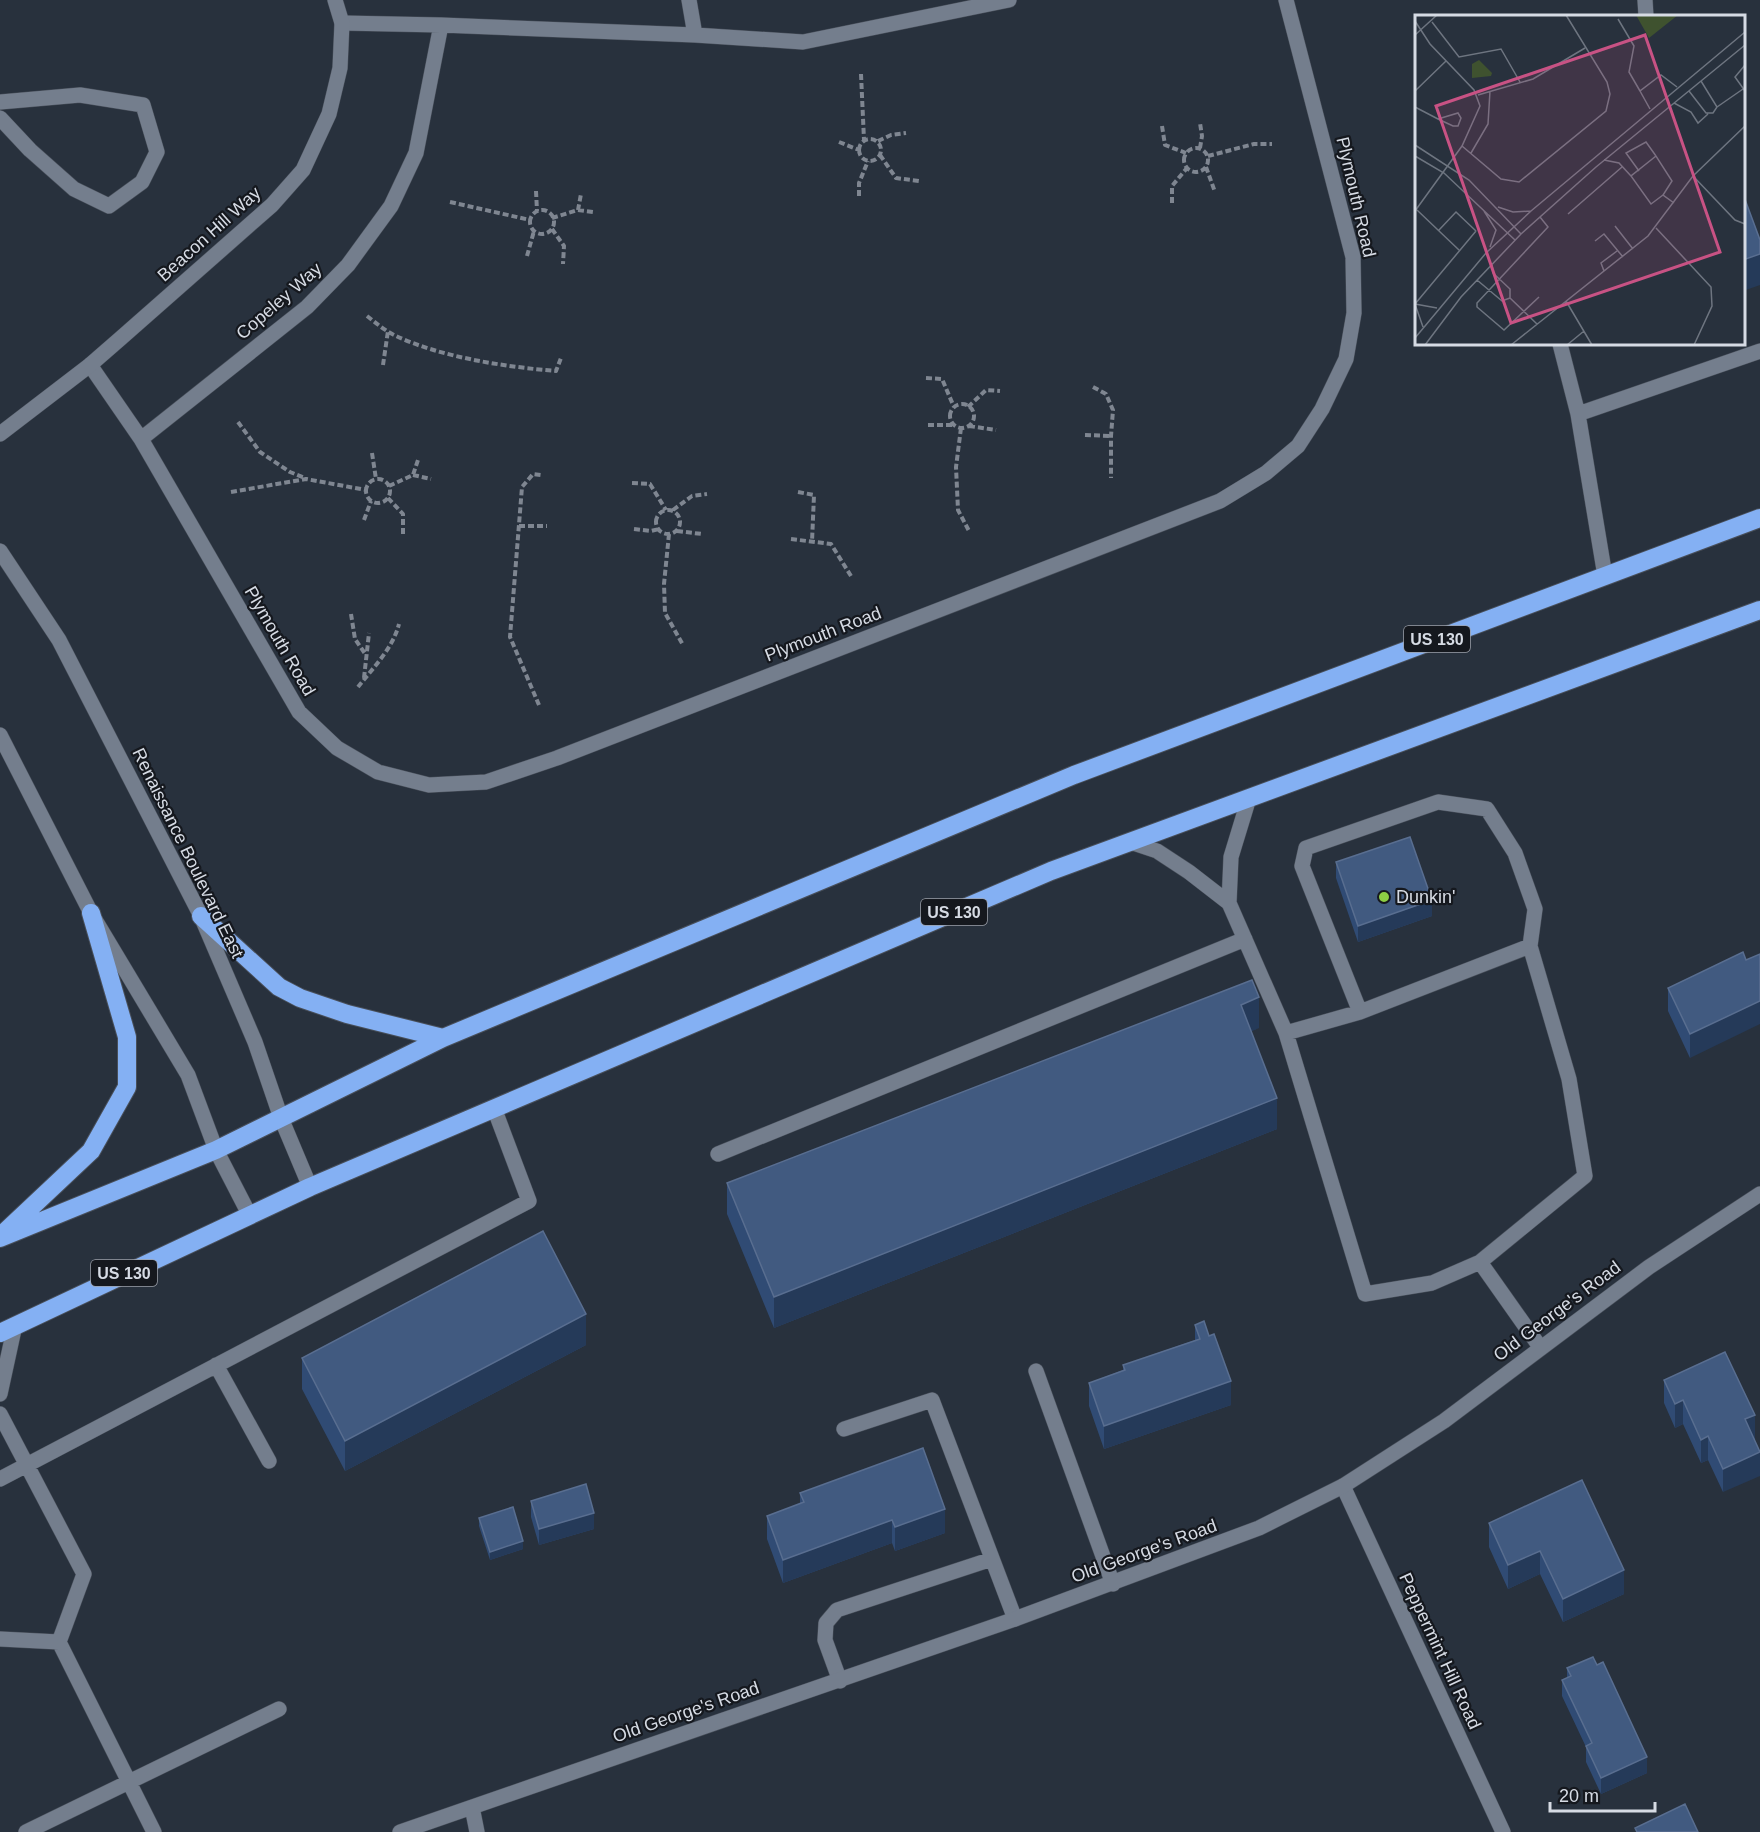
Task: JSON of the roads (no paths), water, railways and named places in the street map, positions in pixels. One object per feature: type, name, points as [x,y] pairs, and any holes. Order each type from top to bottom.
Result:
[{"type":"highway","name":"US 130","points":[[0,1237],[216,1150],[443,1038],[1074,775],[1760,518]]},
{"type":"highway","name":"US 130","points":[[7,1329],[310,1187],[1051,871],[1760,610]]},
{"type":"highway","points":[[0,1237],[91,1151],[127,1087],[127,1037],[91,913]]},
{"type":"highway","points":[[201,916],[279,987],[300,998],[347,1014],[443,1038]]},
{"type":"street","name":"Beacon Hill Way","points":[[0,434],[90,365],[272,205],[303,170],[329,114],[340,68],[342,23],[335,0]]},
{"type":"street","points":[[689,0],[695,35]]},
{"type":"street","points":[[342,23],[695,35],[803,42],[1009,0]]},
{"type":"street","name":"Plymouth Road","points":[[90,365],[141,439],[299,712],[337,748],[378,772],[429,785],[486,782],[568,754],[1221,501],[1266,473],[1298,447],[1322,409],[1346,359],[1354,313],[1353,257],[1286,0]]},
{"type":"street","points":[[1644,0],[1646,15]]},
{"type":"street","name":"Copeley Way","points":[[141,439],[307,307],[348,266],[391,206],[416,153],[441,25]]},
{"type":"street","points":[[0,102],[80,95],[143,105],[157,152],[142,182],[109,206],[74,189],[30,150],[0,118]]},
{"type":"street","points":[[1560,345],[1578,414],[1605,576]]},
{"type":"street","points":[[1578,414],[1760,351]]},
{"type":"street","name":"Renaissance Boulevard East","points":[[0,551],[60,640],[201,916],[255,1042],[281,1118],[310,1187]]},
{"type":"street","points":[[0,735],[91,913],[189,1075],[216,1150],[249,1214]]},
{"type":"street","points":[[1249,798],[1231,856],[1229,903],[1287,1033],[1365,1294],[1432,1283],[1480,1262],[1585,1176],[1569,1079],[1530,946],[1535,909],[1515,853],[1488,809],[1438,802],[1306,848],[1302,866],[1360,1012]]},
{"type":"street","points":[[1130,842],[1157,851],[1229,903]]},
{"type":"street","points":[[717,1154],[1245,939]]},
{"type":"street","points":[[1287,1033],[1360,1012],[1530,946]]},
{"type":"street","points":[[0,1479],[529,1201],[494,1108]]},
{"type":"street","name":"Old George's Road","points":[[400,1832],[840,1681],[1113,1584],[1259,1528],[1343,1486],[1444,1421],[1648,1267],[1759,1198]]},
{"type":"street","points":[[1480,1262],[1540,1347]]},
{"type":"street","points":[[0,1394],[7,1329]]},
{"type":"street","points":[[216,1365],[269,1461]]},
{"type":"street","points":[[1036,1371],[1113,1584]]},
{"type":"street","points":[[844,1429],[932,1400],[1015,1619]]},
{"type":"street","points":[[0,1414],[84,1574],[59,1642],[154,1832]]},
{"type":"street","name":"Peppermint Hill Road","points":[[1343,1486],[1503,1832]]},
{"type":"street","points":[[840,1681],[825,1640],[826,1623],[837,1610],[992,1559]]},
{"type":"street","points":[[0,1639],[59,1642]]},
{"type":"street","points":[[26,1832],[279,1709]]},
{"type":"street","points":[[472,1807],[477,1832]]},
{"type":"place","name":"Dunkin'","points":[[1384,897]]}]
